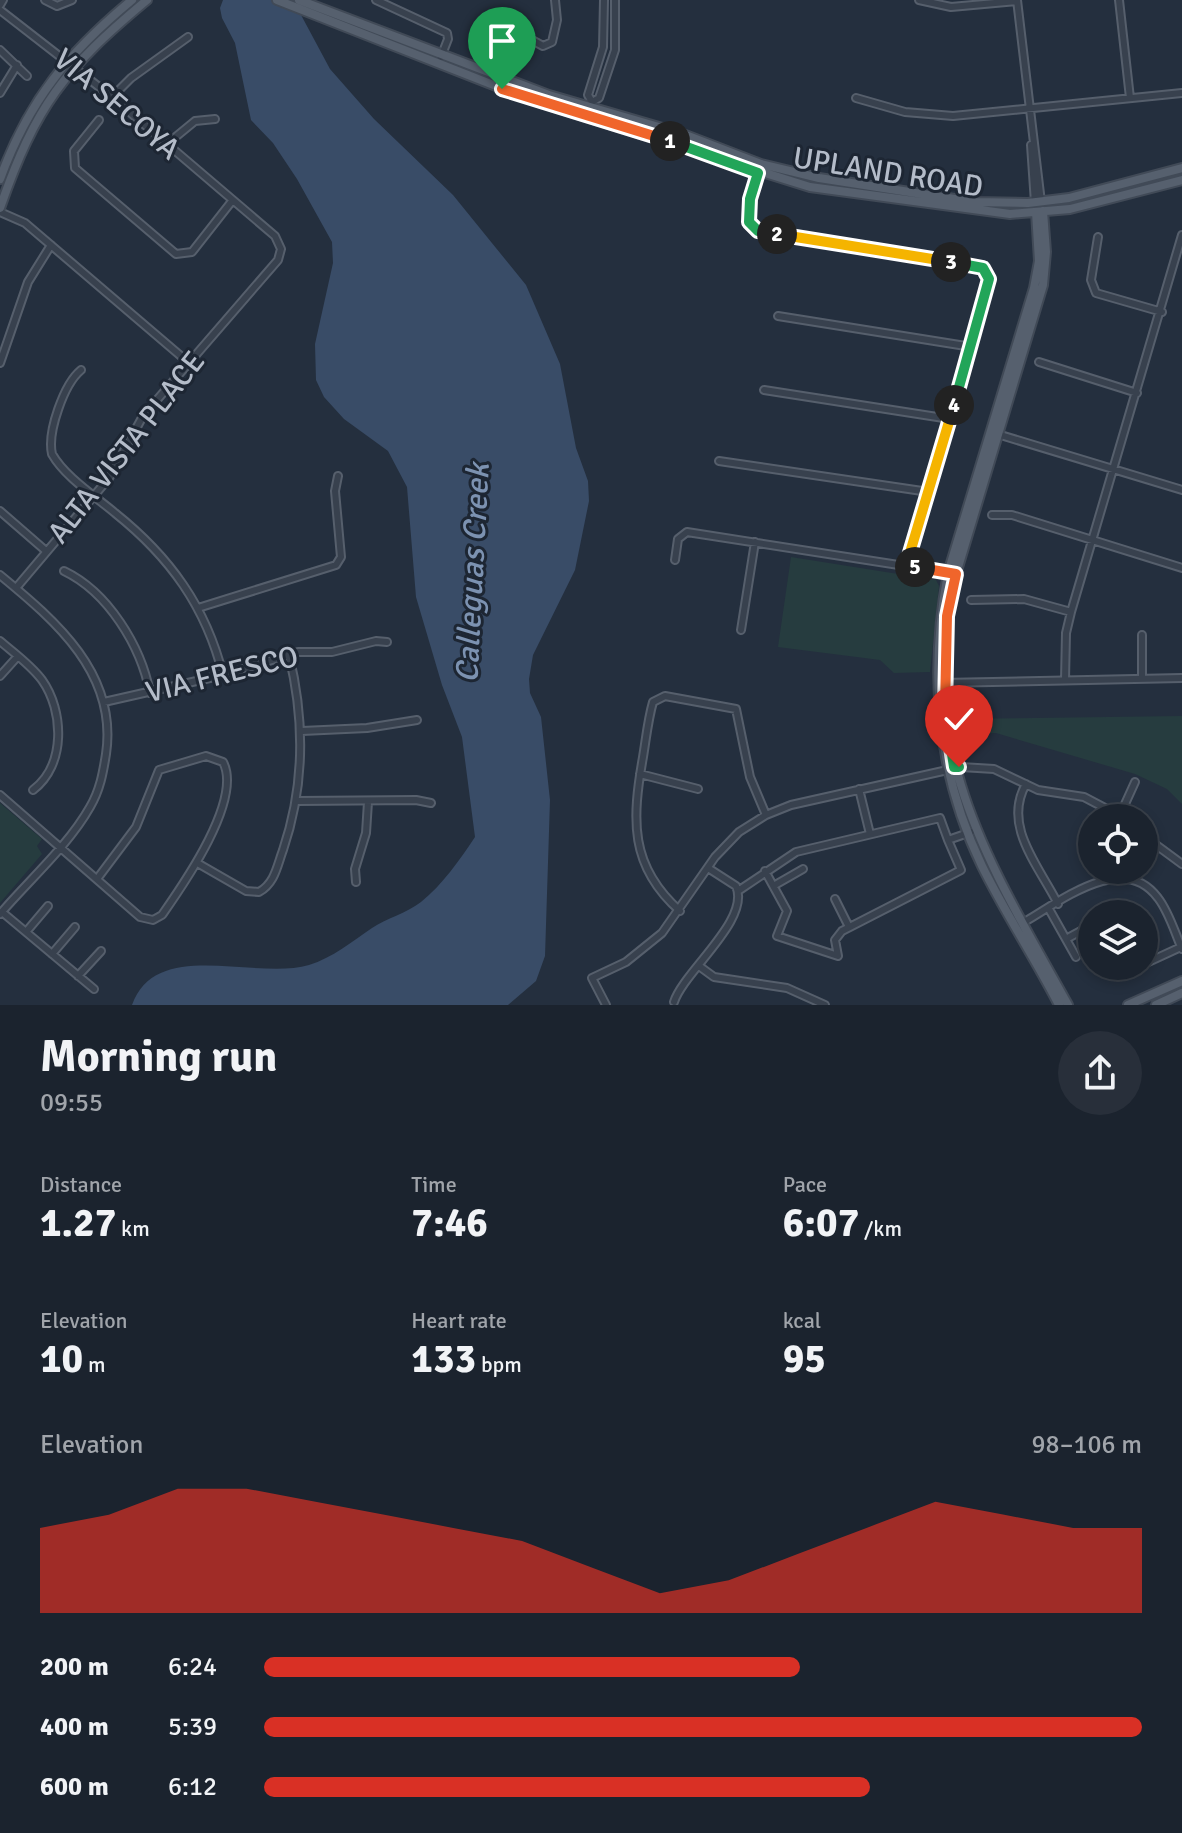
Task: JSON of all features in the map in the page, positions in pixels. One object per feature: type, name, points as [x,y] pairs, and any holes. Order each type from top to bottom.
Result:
[{"type":"main road","points":[[0,179],[28,115],[68,64],[132,0]]},
{"type":"main road","points":[[0,210],[35,121],[68,64],[147,0]]},
{"type":"main road","name":"UPLAND ROAD","points":[[277,0],[308,14],[440,60]]},
{"type":"main road","name":"UPLAND ROAD","points":[[302,1],[529,99],[832,191],[962,211],[1039,213],[1182,180]]},
{"type":"main road","name":"UPLAND ROAD","points":[[760,168],[1001,204],[1038,203],[1182,168]]},
{"type":"main road","points":[[1038,203],[1038,273],[940,618],[940,683],[951,768],[971,832],[1059,1005]]},
{"type":"main road","points":[[1019,926],[1068,1005]]},
{"type":"main road","points":[[1128,1005],[1182,981]]},
{"type":"main road","points":[[1156,1005],[1182,993]]},
{"type":"street","points":[[45,0],[61,6],[72,0]]},
{"type":"street","points":[[376,0],[447,33],[448,39],[440,60]]},
{"type":"street","points":[[497,21],[543,46],[552,42],[557,20],[555,0]]},
{"type":"street","points":[[604,0],[603,47],[588,95],[592,102],[599,98],[615,50],[615,0]]},
{"type":"street","points":[[919,0],[951,7],[1017,0],[1038,203]]},
{"type":"street","points":[[1119,0],[1130,98]]},
{"type":"street","name":"VIA SECOYA","points":[[1,5],[232,201]]},
{"type":"street","points":[[112,97],[131,78],[188,37]]},
{"type":"street","points":[[0,50],[27,76]]},
{"type":"street","points":[[0,93],[17,65]]},
{"type":"street","points":[[856,98],[933,115],[1182,93]]},
{"type":"street","points":[[167,144],[195,121],[215,119]]},
{"type":"street","points":[[99,120],[74,151],[75,168],[176,254],[192,252],[232,201]]},
{"type":"street","points":[[760,168],[748,216],[752,228],[758,231],[983,268],[989,279],[972,347],[906,566]]},
{"type":"street","name":"ALTA VISTA PLACE","points":[[16,588],[115,470],[138,422],[281,253],[275,236],[232,201]]},
{"type":"street","points":[[0,210],[25,223],[189,363]]},
{"type":"street","points":[[1065,680],[1066,633],[1071,612],[1162,312],[1182,235]]},
{"type":"street","points":[[1098,237],[1091,280],[1096,293],[1162,312]]},
{"type":"street","points":[[0,363],[28,282],[51,245]]},
{"type":"street","points":[[778,316],[972,347]]},
{"type":"street","points":[[1039,362],[1137,393]]},
{"type":"street","points":[[81,370],[71,383],[52,435],[51,448],[59,464],[160,553],[180,576],[212,637],[223,675]]},
{"type":"street","points":[[764,390],[950,419]]},
{"type":"street","points":[[994,433],[1182,490]]},
{"type":"street","points":[[719,461],[929,492]]},
{"type":"street","points":[[198,608],[336,565],[341,551],[335,491],[338,476]]},
{"type":"street","points":[[0,511],[46,551]]},
{"type":"street","points":[[992,515],[1012,515],[1182,568]]},
{"type":"street","points":[[675,560],[680,535],[687,532],[952,574]]},
{"type":"street","points":[[741,630],[755,542]]},
{"type":"street","points":[[64,571],[95,593],[118,620],[139,656],[150,693]]},
{"type":"street","points":[[0,575],[73,642],[96,676],[104,702],[107,743],[102,777],[90,806],[1,913],[94,989]]},
{"type":"street","points":[[971,600],[1024,599],[1071,612]]},
{"type":"street","points":[[1142,635],[1142,678]]},
{"type":"street","points":[[0,641],[45,684],[57,716],[54,758],[42,783],[33,790]]},
{"type":"street","name":"VIA FRESCO","points":[[104,702],[223,675],[289,655],[387,642]]},
{"type":"street","points":[[199,864],[239,888],[259,892],[271,883],[297,801],[302,731],[289,655]]},
{"type":"street","points":[[0,676],[18,656]]},
{"type":"street","points":[[940,683],[1182,678]]},
{"type":"street","points":[[680,911],[655,887],[641,853],[634,818],[656,699],[665,696],[731,706],[741,716],[750,777],[766,815]]},
{"type":"street","points":[[302,731],[367,728],[417,720]]},
{"type":"street","points":[[0,795],[140,917],[153,920],[162,915],[199,864],[221,804],[226,776],[223,762],[206,756],[159,770],[136,827],[97,879]]},
{"type":"street","points":[[606,1005],[592,978],[646,947],[680,911],[730,841],[766,815],[951,768],[994,769],[1038,790],[1084,797],[1098,804]]},
{"type":"street","points":[[640,774],[698,789]]},
{"type":"street","points":[[1127,804],[1135,782]]},
{"type":"street","points":[[1026,784],[1018,803],[1020,832],[1058,904]]},
{"type":"street","points":[[859,789],[870,834]]},
{"type":"street","points":[[297,801],[431,803]]},
{"type":"street","points":[[356,882],[355,869],[366,833],[368,802]]},
{"type":"street","points":[[738,891],[765,871],[796,852],[940,818],[961,870],[836,935],[838,956],[777,936],[787,911],[765,871]]},
{"type":"street","points":[[948,840],[971,832]]},
{"type":"street","points":[[1158,846],[1182,864]]},
{"type":"street","points":[[1175,856],[1182,847]]},
{"type":"street","points":[[708,868],[738,891]]},
{"type":"street","points":[[775,885],[803,869]]},
{"type":"street","points":[[1019,926],[1094,884]]},
{"type":"street","points":[[1144,884],[1159,898],[1182,948],[1158,958]]},
{"type":"street","points":[[674,1002],[678,989],[699,966],[738,906],[738,891]]},
{"type":"street","points":[[835,899],[849,927]]},
{"type":"street","points":[[26,932],[48,906]]},
{"type":"street","points":[[1049,909],[1076,957]]},
{"type":"street","points":[[52,954],[75,927]]},
{"type":"street","points":[[1066,939],[1078,933]]},
{"type":"street","points":[[78,976],[101,951]]},
{"type":"street","points":[[699,966],[714,977],[787,988],[825,1005]]},
{"type":"green space","points":[[791,557],[936,580],[939,586],[930,672],[894,673],[880,660],[778,647]]},
{"type":"green space","points":[[1182,716],[1182,804],[1167,789],[1135,774],[996,733],[954,735],[952,719]]},
{"type":"green space","points":[[0,803],[42,839],[37,846],[42,854],[0,903]]},
{"type":"water","name":"Calleguas Creek","points":[[223,0],[293,0],[330,69],[374,119],[453,195],[526,285],[560,364],[576,448],[588,481],[589,501],[575,570],[533,655],[529,679],[530,693],[541,717],[550,800],[545,956],[536,981],[508,1005],[132,1005],[144,984],[162,972],[210,966],[287,969],[326,958],[378,924],[421,902],[444,880],[475,837],[462,737],[442,685],[416,597],[407,487],[388,451],[344,419],[324,397],[316,380],[315,344],[333,263],[332,242],[297,179],[273,143],[251,120],[235,43],[222,18],[220,8]]},
{"type":"route","points":[[502,89],[672,142],[758,173],[748,216],[752,228],[758,231],[979,267],[988,274],[988,286],[972,347],[906,566],[956,574],[947,616],[943,683],[950,746],[954,767],[959,767]]}]
